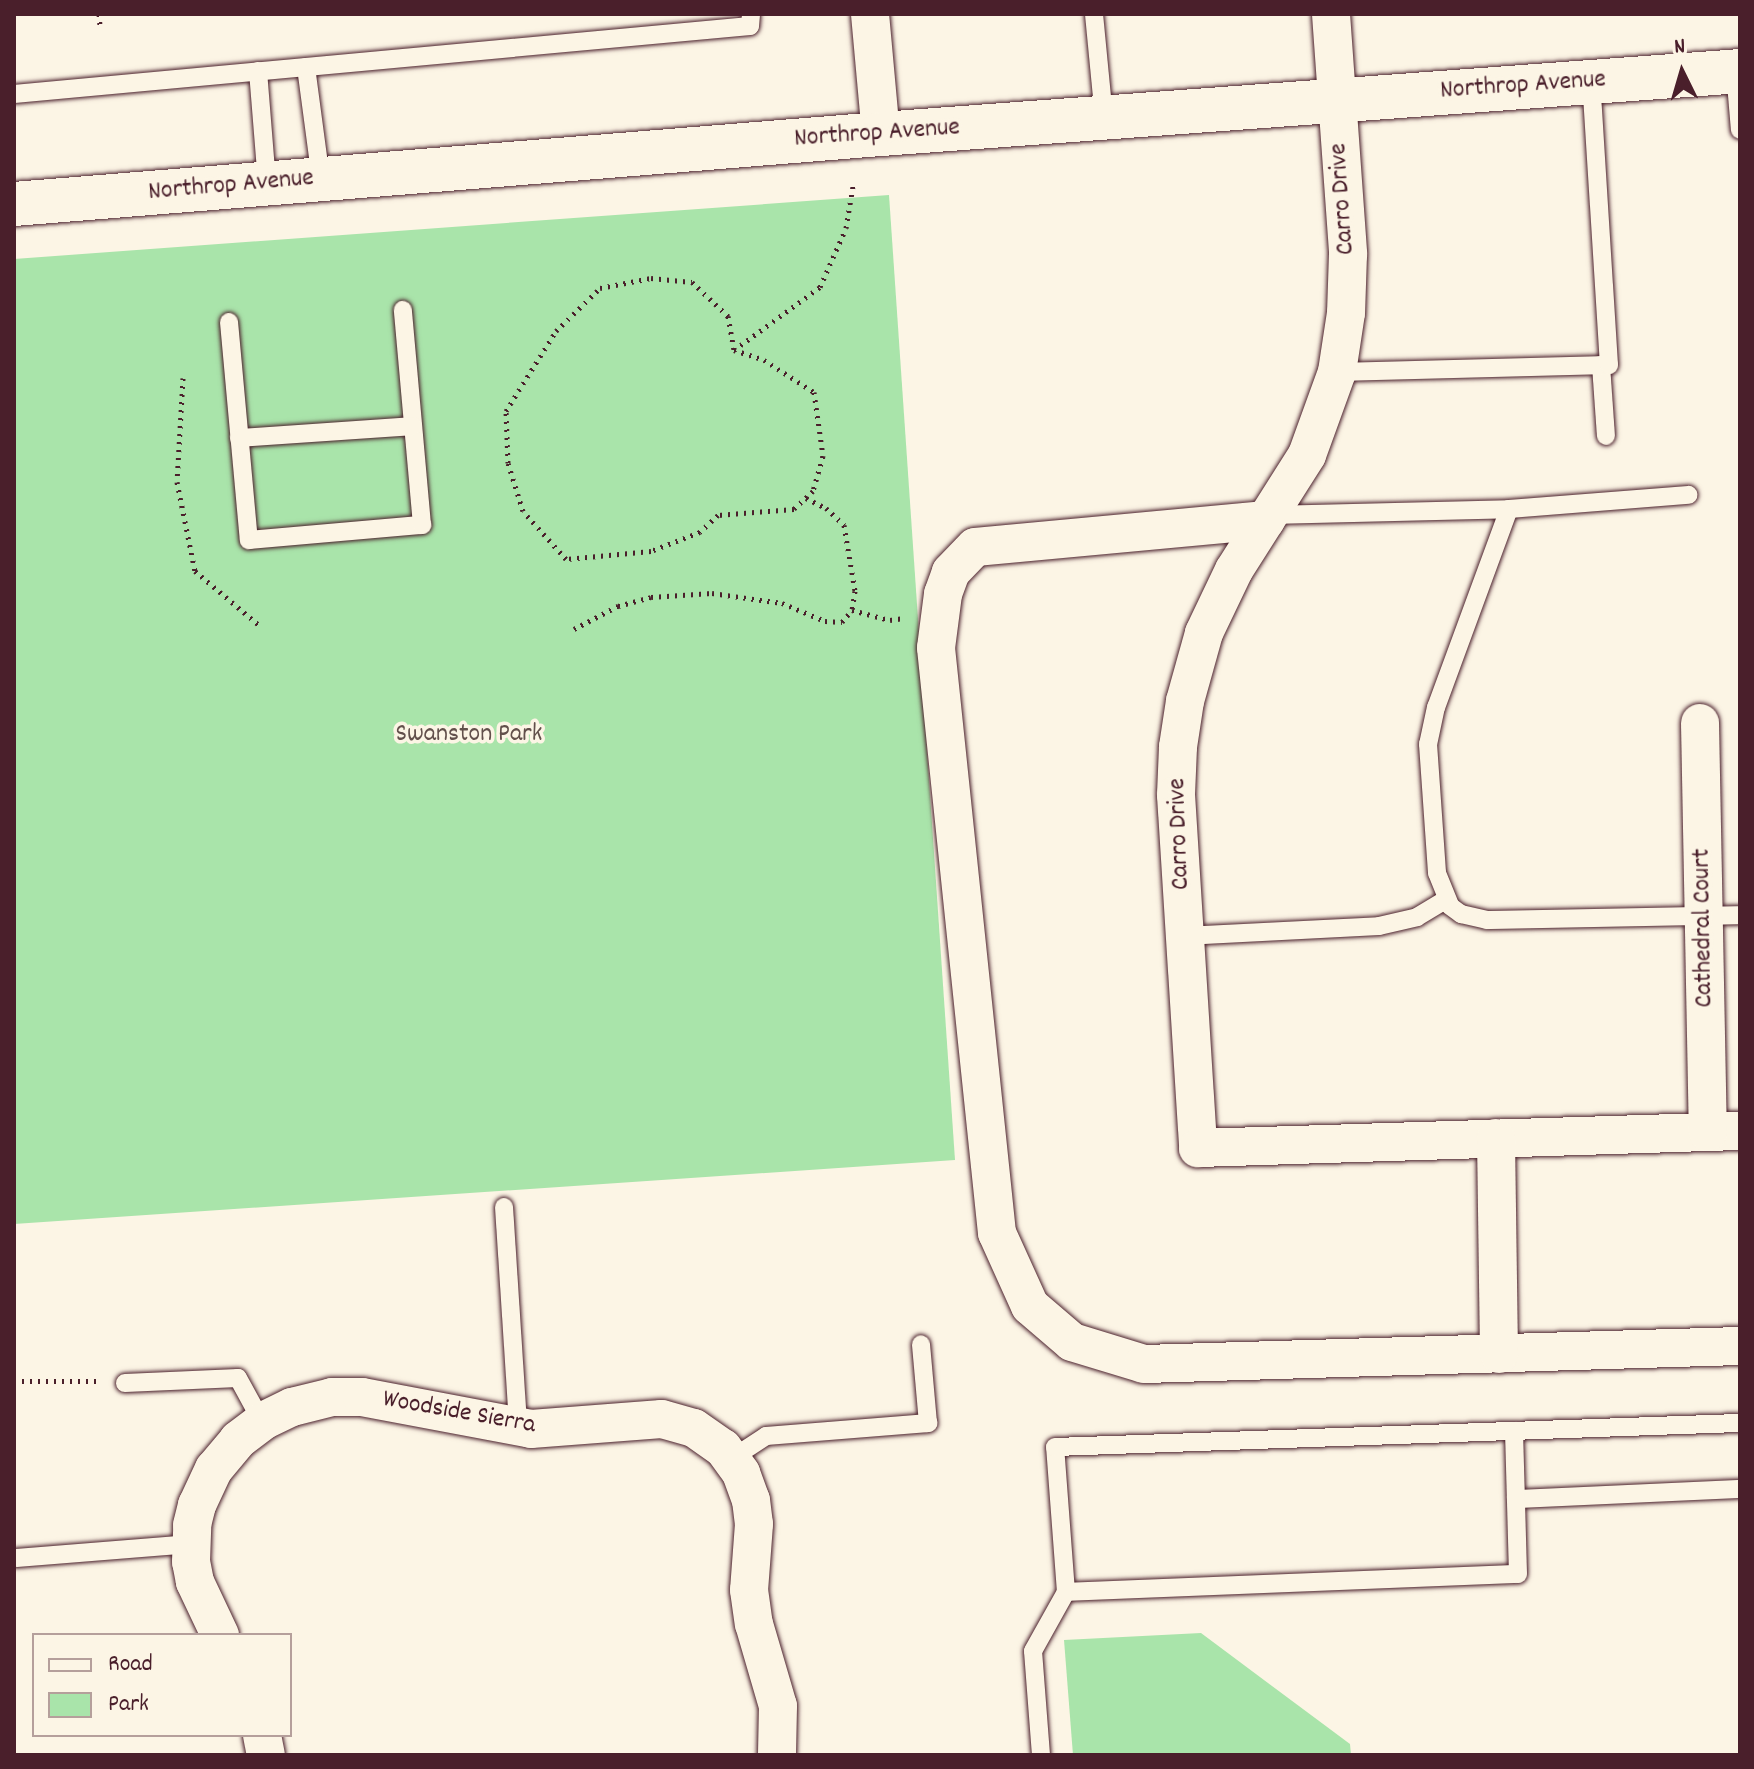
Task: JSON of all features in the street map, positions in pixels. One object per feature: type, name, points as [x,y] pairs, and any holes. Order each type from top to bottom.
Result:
[{"type":"street","points":[[870,14],[881,134]]},
{"type":"street","name":"Carro Drive","points":[[1331,14],[1348,254],[1346,313],[1337,372],[1307,455],[1234,570],[1204,633],[1185,701],[1176,795],[1198,1148],[1724,1131]]},
{"type":"street","name":"Northrop Avenue","points":[[14,204],[881,134],[1737,71]]},
{"type":"street","points":[[1268,517],[975,547],[951,572],[940,612],[936,648],[997,1233],[1030,1306],[1072,1342],[1144,1364],[1740,1346]]},
{"type":"street","name":"Cathedral Court","points":[[1700,723],[1722,915],[1724,1131]]},
{"type":"street","points":[[1496,1138],[1499,1354]]},
{"type":"street","name":"Woodside Sierra","points":[[219,1633],[195,1582],[191,1544],[197,1505],[214,1469],[238,1440],[262,1422],[292,1407],[332,1397],[362,1397],[518,1426],[556,1428],[640,1418],[662,1419],[694,1428],[708,1436],[741,1473],[751,1500],[754,1524],[749,1590],[754,1624],[778,1706],[777,1755]]},
{"type":"lane","points":[[14,94],[750,26],[751,14]]},
{"type":"lane","points":[[1094,14],[1104,117]]},
{"type":"lane","points":[[306,67],[321,179]]},
{"type":"lane","points":[[258,71],[267,184]]},
{"type":"lane","points":[[1737,71],[1740,130]]},
{"type":"lane","points":[[1337,372],[1609,365],[1591,82]]},
{"type":"lane","points":[[229,322],[249,540],[422,525],[403,310]]},
{"type":"lane","points":[[1601,365],[1606,436]]},
{"type":"lane","points":[[239,438],[413,426]]},
{"type":"lane","points":[[1268,517],[1509,509],[1688,495]]},
{"type":"lane","points":[[1509,509],[1431,723],[1428,781],[1437,873],[1445,900],[1461,914],[1487,920],[1722,915]]},
{"type":"lane","points":[[1184,936],[1379,926],[1417,917],[1445,900]]},
{"type":"lane","points":[[504,1207],[518,1426]]},
{"type":"lane","points":[[731,1459],[766,1436],[928,1423],[921,1344]]},
{"type":"lane","points":[[125,1383],[238,1378],[262,1422]]},
{"type":"lane","points":[[1041,1755],[1033,1651],[1066,1592],[1055,1447],[1740,1423]]},
{"type":"lane","points":[[1066,1592],[1518,1574],[1514,1431]]},
{"type":"lane","points":[[1516,1499],[1740,1489]]},
{"type":"lane","points":[[16,1558],[191,1544]]},
{"type":"path","points":[[99,14],[100,25]]},
{"type":"path","points":[[734,350],[820,287],[846,228],[853,186]]},
{"type":"path","points":[[651,278],[692,282],[728,316],[734,350],[764,360],[814,392],[823,456],[813,491],[794,509],[718,515],[700,532],[651,551],[566,559],[523,511],[508,463],[506,411],[556,331],[600,288],[651,278]]},
{"type":"path","points":[[183,378],[177,482],[195,571],[260,626]]},
{"type":"path","points":[[574,629],[618,606],[651,597],[712,593],[782,603],[825,621],[842,622],[852,610],[855,591],[844,525],[826,508],[806,498]]},
{"type":"path","points":[[852,610],[890,620],[940,612]]},
{"type":"path","points":[[14,1381],[86,1379],[125,1383]]},
{"type":"green space","name":"Swanston Park","points":[[889,195],[955,1160],[14,1224],[14,259]]},
{"type":"green space","points":[[1201,1633],[1350,1744],[1351,1755],[1073,1755],[1064,1640]]}]
